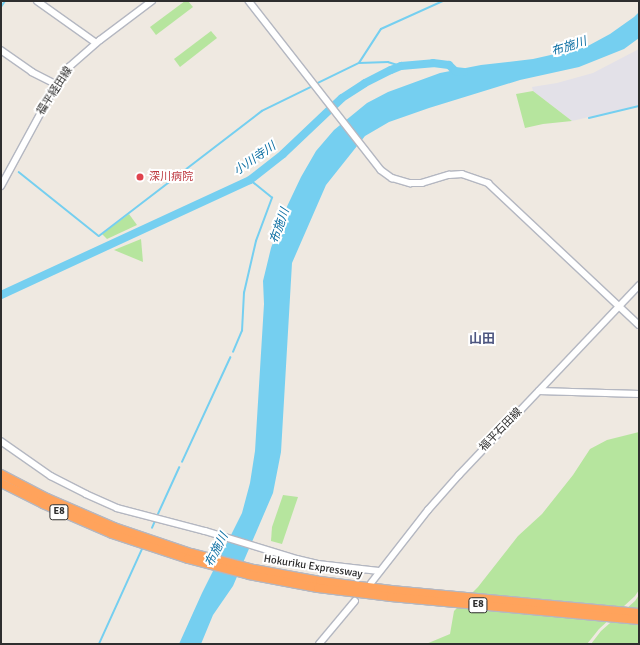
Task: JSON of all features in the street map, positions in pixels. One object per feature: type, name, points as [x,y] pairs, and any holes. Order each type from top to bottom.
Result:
[{"type":"highway","name":"Hokuriku Expressway","points":[[1,474],[7,483],[43,504],[153,545],[249,575],[397,598],[639,620]]},
{"type":"highway","name":"Hokuriku Expressway","points":[[319,585],[390,590],[639,613]]},
{"type":"main road","points":[[37,1],[96,43]]},
{"type":"main road","name":"福平経田線","points":[[1,186],[57,85],[69,67],[96,43],[152,1]]},
{"type":"main road","name":"福平石田線","points":[[371,583],[428,510],[639,285]]},
{"type":"main road","points":[[319,644],[356,601]]},
{"type":"street","points":[[249,1],[381,170],[400,181],[422,184],[449,175],[462,174],[488,183],[639,325]]},
{"type":"street","points":[[1,50],[32,72],[57,85]]},
{"type":"street","points":[[539,391],[639,394]]},
{"type":"street","points":[[1,441],[51,476],[117,508],[205,531],[278,554],[318,564],[379,571]]},
{"type":"shaded area","points":[[639,49],[639,105],[572,121],[533,91],[532,87],[557,83],[593,73]]},
{"type":"green space","points":[[185,1],[188,1],[193,7],[156,35],[150,27]]},
{"type":"green space","points":[[211,31],[217,38],[180,67],[174,59]]},
{"type":"green space","points":[[533,91],[572,121],[543,124],[525,128],[516,94]]},
{"type":"green space","points":[[129,214],[137,225],[107,239],[102,234]]},
{"type":"green space","points":[[141,239],[143,262],[114,250]]},
{"type":"green space","points":[[639,432],[639,590],[635,596],[599,629],[587,644],[426,644],[450,634],[454,611],[478,587],[518,536],[542,514],[573,475],[590,449],[607,440]]},
{"type":"green space","points":[[283,495],[298,497],[282,544],[271,541],[272,527]]},
{"type":"green space","points":[[639,595],[639,644],[591,644],[601,631],[635,601]]},
{"type":"water","name":"布施川","points":[[639,12],[639,38],[624,49],[579,67],[520,80],[389,122],[365,136],[326,185],[292,263],[281,452],[273,493],[233,586],[213,615],[201,644],[179,644],[202,593],[242,513],[250,483],[255,451],[264,304],[263,281],[271,248],[282,217],[301,177],[316,151],[334,130],[367,103],[388,92],[440,73],[481,65],[533,59],[586,47],[610,34]]},
{"type":"waterway","points":[[1,7],[5,1]]},
{"type":"waterway","points":[[316,84],[359,63],[381,29],[443,1]]},
{"type":"waterway","points":[[359,63],[388,62],[401,66]]},
{"type":"waterway","name":"小川寺川","points":[[1,295],[250,180],[283,154],[342,98],[365,83],[391,70],[401,66],[433,63],[449,65],[455,71],[464,72]]},
{"type":"waterway","points":[[19,172],[99,236],[262,111],[313,86]]},
{"type":"waterway","points":[[589,118],[639,106]]},
{"type":"waterway","points":[[233,352],[242,331],[244,293],[256,241],[272,198],[250,180]]},
{"type":"waterway","points":[[182,462],[230,358]]},
{"type":"waterway","points":[[158,514],[179,468]]},
{"type":"waterway","points":[[152,528],[155,521]]},
{"type":"waterway","points":[[99,644],[143,547]]},
{"type":"place","name":"深川病院","points":[[140,177]]},
{"type":"district","name":"山田","points":[[482,339]]}]
